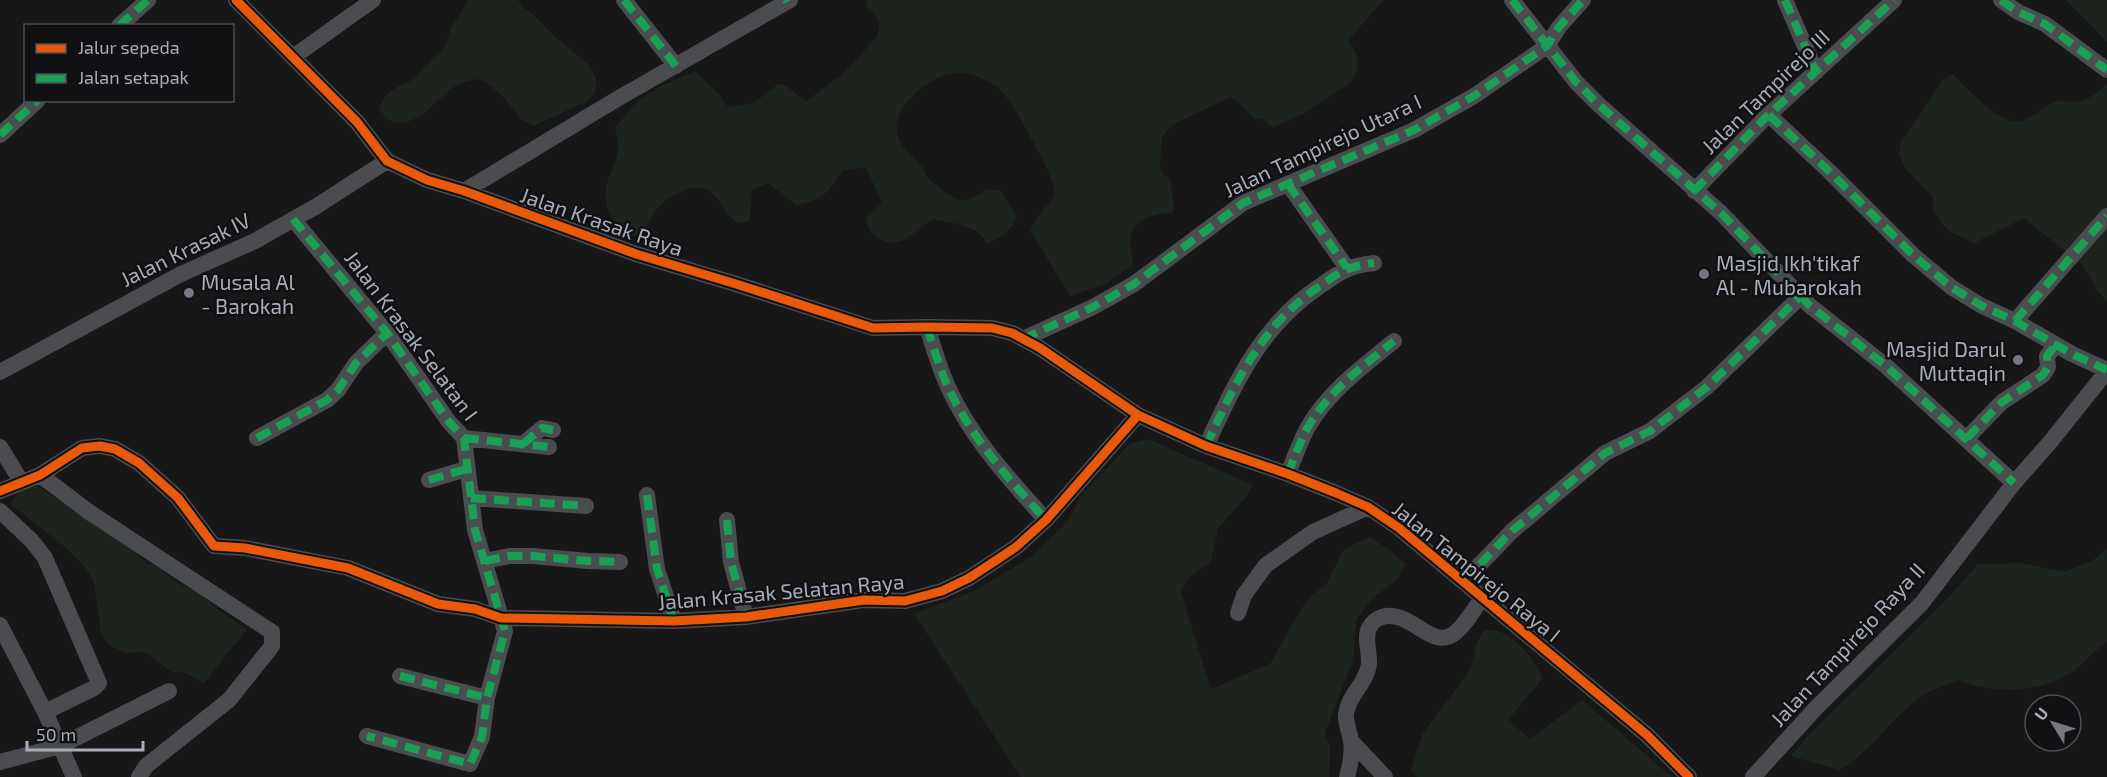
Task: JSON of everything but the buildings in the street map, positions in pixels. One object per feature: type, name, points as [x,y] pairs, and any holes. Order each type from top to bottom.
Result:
[{"type":"street","points":[[121,24],[148,0]]},
{"type":"street","name":"Jalan Krasak Raya","points":[[237,0],[357,122],[387,161],[427,180],[464,191],[636,254],[873,328],[992,328],[1012,333],[1023,339]]},
{"type":"street","points":[[293,57],[373,0]]},
{"type":"street","points":[[624,0],[676,66]]},
{"type":"street","points":[[1512,0],[1576,82],[1598,104],[1721,213],[1801,296],[1886,366],[2014,483]]},
{"type":"street","points":[[1547,46],[1559,27],[1583,0]]},
{"type":"street","points":[[1785,0],[1816,72]]},
{"type":"street","name":"Jalan Tampirejo III","points":[[1694,190],[1769,115],[1893,0]]},
{"type":"street","points":[[2001,0],[2018,12],[2045,24],[2107,70]]},
{"type":"street","points":[[464,191],[788,1]]},
{"type":"street","name":"Jalan Tampirejo Utara I","points":[[1023,339],[1093,307],[1134,284],[1243,203],[1414,130],[1474,96],[1547,46]]},
{"type":"street","points":[[0,135],[36,102]]},
{"type":"street","points":[[1769,115],[1913,255],[1951,287],[1982,306],[2107,370]]},
{"type":"street","name":"Jalan Krasak IV","points":[[0,372],[170,279],[255,241],[387,161]]},
{"type":"street","points":[[1288,184],[1347,268]]},
{"type":"street","points":[[2015,321],[2107,216]]},
{"type":"street","name":"Jalan Krasak Selatan I","points":[[293,219],[387,333],[449,422],[464,438],[475,530],[505,631],[487,699],[482,737],[473,761],[468,765],[367,736]]},
{"type":"street","points":[[1206,446],[1235,384],[1264,336],[1306,295],[1347,268],[1374,263]]},
{"type":"street","points":[[1464,581],[1512,531],[1605,453],[1650,431],[1707,387],[1801,296]]},
{"type":"street","points":[[927,327],[943,376],[970,427],[1002,472],[1046,520]]},
{"type":"street","points":[[257,438],[327,400],[338,390],[356,363],[387,333]]},
{"type":"street","name":"Jalan Tampirejo Raya I","points":[[1023,339],[1040,348],[1138,415],[1206,446],[1288,474],[1368,507],[1400,528],[1647,735],[1689,777]]},
{"type":"street","points":[[1288,474],[1304,436],[1324,406],[1343,383],[1394,341]]},
{"type":"street","points":[[1967,438],[2002,402],[2043,375],[2048,367],[2047,356],[2056,345]]},
{"type":"street","name":"Jalan Tampirejo Raya II","points":[[1753,777],[1815,709],[1922,603],[2014,483],[2051,441],[2107,370]]},
{"type":"street","name":"Jalan Krasak Selatan Raya","points":[[0,491],[40,475],[82,448],[100,446],[115,449],[139,463],[178,498],[214,546],[245,548],[348,568],[438,604],[475,609],[501,618],[674,621],[746,617],[864,600],[904,601],[942,591],[969,578],[1016,547],[1046,520],[1138,415]]},
{"type":"street","points":[[523,444],[542,428],[553,430]]},
{"type":"street","points":[[464,438],[549,447]]},
{"type":"street","points":[[0,447],[21,481]]},
{"type":"street","points":[[429,480],[466,469]]},
{"type":"street","points":[[40,475],[89,512],[272,632],[273,646],[229,700],[146,766],[140,777]]},
{"type":"street","points":[[647,495],[657,569],[674,621]]},
{"type":"street","points":[[471,498],[586,506]]},
{"type":"street","points":[[1238,612],[1244,595],[1266,566],[1313,531],[1368,507]]},
{"type":"street","points":[[0,511],[32,541],[45,558],[99,683],[94,688],[45,712]]},
{"type":"street","points":[[727,520],[731,562],[746,617]]},
{"type":"street","points":[[485,561],[509,556],[533,556],[620,562]]},
{"type":"street","points":[[1347,777],[1352,742],[1346,714],[1349,702],[1366,675],[1369,665],[1368,630],[1376,619],[1390,615],[1401,617],[1437,638],[1448,637],[1458,630],[1482,598]]},
{"type":"street","points":[[0,625],[45,712],[74,777]]},
{"type":"street","points":[[400,676],[487,699]]},
{"type":"street","points":[[0,762],[60,747],[169,691]]},
{"type":"street","points":[[1352,742],[1385,777]]},
{"type":"shaded area","points":[[469,0],[518,0],[554,36],[588,64],[596,77],[596,92],[586,102],[533,126],[521,119],[503,96],[481,79],[464,82],[454,87],[416,118],[398,123],[389,120],[379,109],[386,95],[409,82],[440,53],[447,42],[450,29]]},
{"type":"shaded area","points":[[866,0],[1383,0],[1348,41],[1356,53],[1358,68],[1351,82],[1305,113],[1273,127],[1262,119],[1254,119],[1230,97],[1171,126],[1162,137],[1160,167],[1163,174],[1169,178],[1171,185],[1174,206],[1172,213],[1152,216],[1135,227],[1130,240],[1133,265],[1107,283],[1070,296],[1030,230],[1038,216],[1055,196],[1044,163],[1018,114],[1004,94],[986,80],[965,73],[945,75],[915,94],[900,113],[897,133],[904,147],[928,177],[952,197],[961,201],[975,197],[986,189],[1001,191],[1017,217],[1009,230],[987,244],[978,232],[957,224],[933,219],[901,241],[894,243],[879,238],[870,230],[866,219],[882,203],[866,167],[844,170],[824,194],[806,203],[796,205],[768,183],[752,190],[750,220],[743,223],[731,218],[712,193],[706,189],[693,188],[679,193],[656,210],[639,237],[630,234],[616,224],[606,201],[607,183],[618,152],[615,128],[636,102],[661,86],[695,71],[719,94],[728,107],[754,103],[778,84],[785,85],[806,101],[840,76],[876,38],[879,29],[878,21],[867,7]]},
{"type":"shaded area","points":[[2066,0],[2107,0],[2107,42]]},
{"type":"shaded area","points":[[1953,74],[1993,112],[2012,121],[2024,120],[2056,101],[2084,100],[2107,84],[2107,302],[2080,263],[2024,218],[1974,243],[1952,233],[1942,224],[1934,212],[1932,196],[1905,168],[1899,155],[1901,141],[1941,81]]},
{"type":"shaded area","points":[[1148,439],[1253,485],[1246,497],[1218,528],[1211,563],[1192,575],[1185,583],[1181,593],[1211,689],[1270,664],[1301,609],[1310,597],[1327,583],[1344,549],[1370,537],[1395,554],[1405,564],[1398,579],[1374,597],[1356,620],[1353,660],[1325,733],[1330,747],[1329,777],[1021,777],[914,614],[974,591],[1032,556],[1068,521],[1082,494],[1129,444]]},
{"type":"shaded area","points":[[30,481],[129,546],[146,563],[159,567],[175,582],[201,593],[216,608],[247,629],[204,683],[183,672],[173,673],[150,655],[142,652],[128,653],[112,647],[104,639],[99,627],[94,585],[85,567],[66,548],[10,504]]},
{"type":"shaded area","points":[[2107,549],[2107,642],[2075,670],[2048,684],[2033,687],[1986,688],[1957,680],[1933,690],[1919,698],[1861,754],[1840,770],[1791,756],[1806,738],[1950,596],[1978,564],[2021,563],[2065,572],[2093,560]]},
{"type":"shaded area","points":[[1484,630],[1498,631],[1512,638],[1531,657],[1540,672],[1542,679],[1508,720],[1530,739],[1582,700],[1672,777],[1417,777],[1411,770],[1423,733],[1470,670],[1477,642]]},
{"type":"marked path","points":[[121,24],[148,0]]},
{"type":"marked path","points":[[624,0],[676,66]]},
{"type":"marked path","points":[[1512,0],[1576,82],[1598,104],[1721,213],[1809,305],[1886,366],[2014,483]]},
{"type":"marked path","points":[[1023,339],[1093,307],[1134,284],[1243,203],[1414,130],[1474,96],[1547,46],[1559,27],[1583,0]]},
{"type":"marked path","points":[[1785,0],[1816,72]]},
{"type":"marked path","points":[[1694,191],[1763,120],[1894,0]]},
{"type":"marked path","points":[[2001,0],[2018,12],[2045,24],[2107,70]]},
{"type":"marked path","points":[[0,135],[36,102]]},
{"type":"marked path","points":[[1769,115],[1913,255],[1951,287],[2072,354],[2107,370]]},
{"type":"marked path","points":[[1288,184],[1347,268]]},
{"type":"marked path","points":[[2015,321],[2107,216]]},
{"type":"marked path","points":[[293,219],[387,333],[449,422],[464,438],[475,530],[505,631],[487,698],[482,737],[470,764],[367,736]]},
{"type":"marked path","points":[[1206,446],[1251,358],[1281,319],[1299,302],[1339,273],[1374,263]]},
{"type":"marked path","points":[[1464,581],[1512,531],[1605,453],[1650,431],[1707,387],[1801,296]]},
{"type":"marked path","points":[[927,327],[943,375],[963,415],[1002,470],[1046,520]]},
{"type":"marked path","points":[[257,438],[327,400],[338,390],[356,363],[387,333]]},
{"type":"marked path","points":[[1288,474],[1300,444],[1316,414],[1347,380],[1394,341]]},
{"type":"marked path","points":[[1967,438],[2002,402],[2043,375],[2048,367],[2047,356],[2056,345]]},
{"type":"marked path","points":[[523,444],[542,428],[553,430]]},
{"type":"marked path","points":[[464,438],[549,447]]},
{"type":"marked path","points":[[429,480],[466,469]]},
{"type":"marked path","points":[[647,495],[657,569],[674,621]]},
{"type":"marked path","points":[[471,498],[586,506]]},
{"type":"marked path","points":[[727,520],[731,562],[746,617]]},
{"type":"marked path","points":[[485,561],[509,556],[533,556],[620,562]]},
{"type":"marked path","points":[[400,676],[487,698]]},
{"type":"cycle path","points":[[236,0],[357,122],[387,161],[427,180],[464,191],[636,254],[873,328],[992,328],[1012,333],[1040,348],[1138,415],[1206,446],[1288,474],[1368,507],[1399,528],[1647,735],[1689,777]]},
{"type":"cycle path","points":[[0,491],[40,475],[82,448],[100,446],[115,449],[139,463],[178,498],[214,546],[245,548],[348,568],[438,604],[475,609],[501,618],[674,621],[746,617],[864,600],[905,601],[942,591],[969,578],[1016,547],[1046,520],[1138,415]]},
{"type":"place","name":"Masjid Ikh'tikaf Al - Mubarokah","points":[[1704,274]]},
{"type":"place","name":"Musala Al - Barokah","points":[[189,293]]},
{"type":"place","name":"Masjid Darul Muttaqin","points":[[2018,360]]}]
